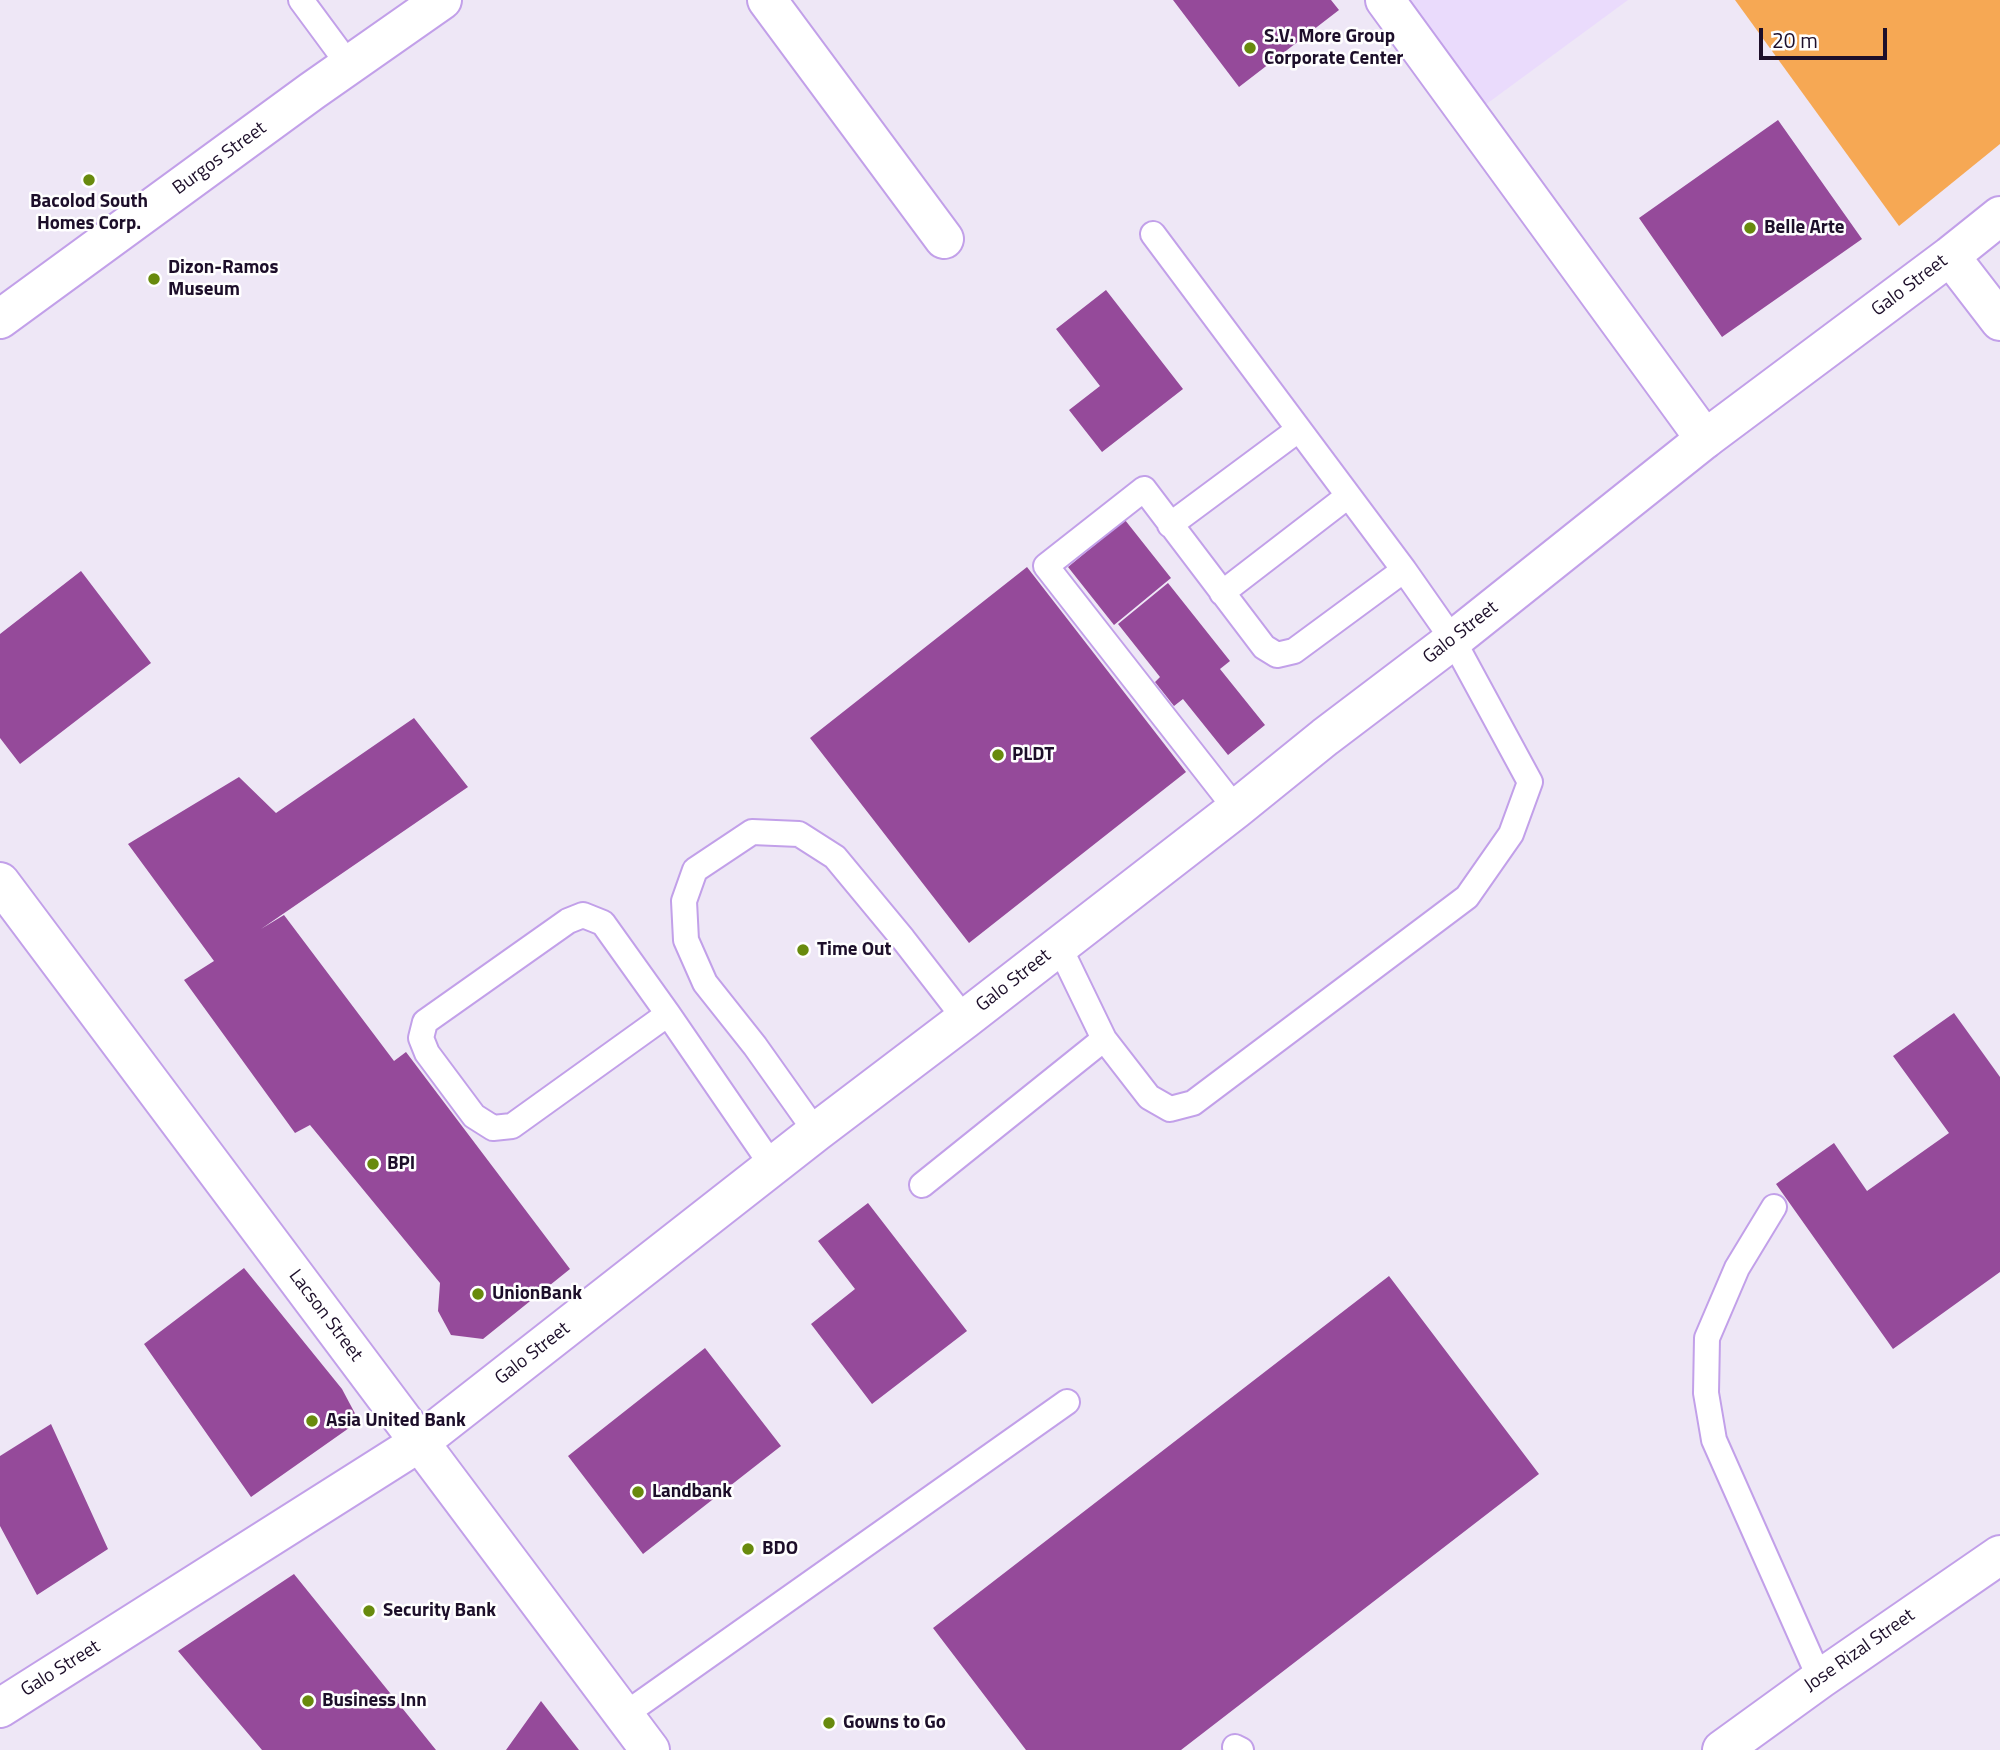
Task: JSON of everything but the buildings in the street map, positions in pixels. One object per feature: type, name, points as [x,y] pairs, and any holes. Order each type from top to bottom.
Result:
[{"type":"street","name":"Burgos Street","points":[[0,320],[442,0]]},
{"type":"street","points":[[767,0],[944,239]]},
{"type":"street","points":[[1385,0],[1705,439]]},
{"type":"street","name":"Galo Street","points":[[0,1708],[420,1442],[1453,640],[1705,439],[2000,216]]},
{"type":"street","points":[[1950,256],[2000,321]]},
{"type":"street","name":"Lacson Street","points":[[0,882],[650,1750]]},
{"type":"street","name":"Jose Rizal Street","points":[[1722,1750],[2000,1555]]},
{"type":"lane","points":[[301,0],[349,65]]},
{"type":"lane","points":[[1059,946],[1104,1039],[1149,1097],[1170,1109],[1193,1103],[1467,897],[1511,834],[1530,782],[1453,640],[1404,569],[1153,234]]},
{"type":"lane","points":[[1170,525],[1298,430]]},
{"type":"lane","points":[[1236,809],[1046,566],[1144,489],[1264,647],[1278,655],[1294,651],[1404,569]]},
{"type":"lane","points":[[1222,593],[1348,496]]},
{"type":"lane","points":[[816,1132],[755,1046],[705,983],[687,940],[684,901],[695,870],[752,832],[799,834],[835,857],[965,1019]]},
{"type":"lane","points":[[668,1014],[512,1126],[493,1128],[474,1116],[427,1054],[421,1038],[425,1022],[568,921],[583,915],[603,923],[668,1014],[773,1167]]},
{"type":"lane","points":[[922,1185],[1104,1039]]},
{"type":"lane","points":[[1774,1207],[1737,1268],[1707,1338],[1706,1393],[1714,1440],[1820,1679]]},
{"type":"lane","points":[[624,1715],[1067,1402]]},
{"type":"shaded area","points":[[1403,0],[1628,0],[1481,108]]},
{"type":"shaded area","points":[[1735,0],[2000,0],[2000,144],[1899,226]]},
{"type":"place","name":"S.V. More Group Corporate Center","points":[[1250,48]]},
{"type":"place","name":"Bacolod South Homes Corp.","points":[[89,180]]},
{"type":"place","name":"Belle Arte","points":[[1750,228]]},
{"type":"place","name":"Dizon-Ramos Museum","points":[[154,279]]},
{"type":"place","name":"PLDT","points":[[998,755]]},
{"type":"place","name":"Time Out","points":[[803,950]]},
{"type":"place","name":"BPI","points":[[373,1164]]},
{"type":"place","name":"UnionBank","points":[[478,1294]]},
{"type":"place","name":"Asia United Bank","points":[[312,1421]]},
{"type":"place","name":"Landbank","points":[[638,1492]]},
{"type":"place","name":"BDO","points":[[748,1549]]},
{"type":"place","name":"Security Bank","points":[[369,1611]]},
{"type":"place","name":"Business Inn","points":[[308,1701]]},
{"type":"place","name":"Gowns to Go","points":[[829,1723]]}]
